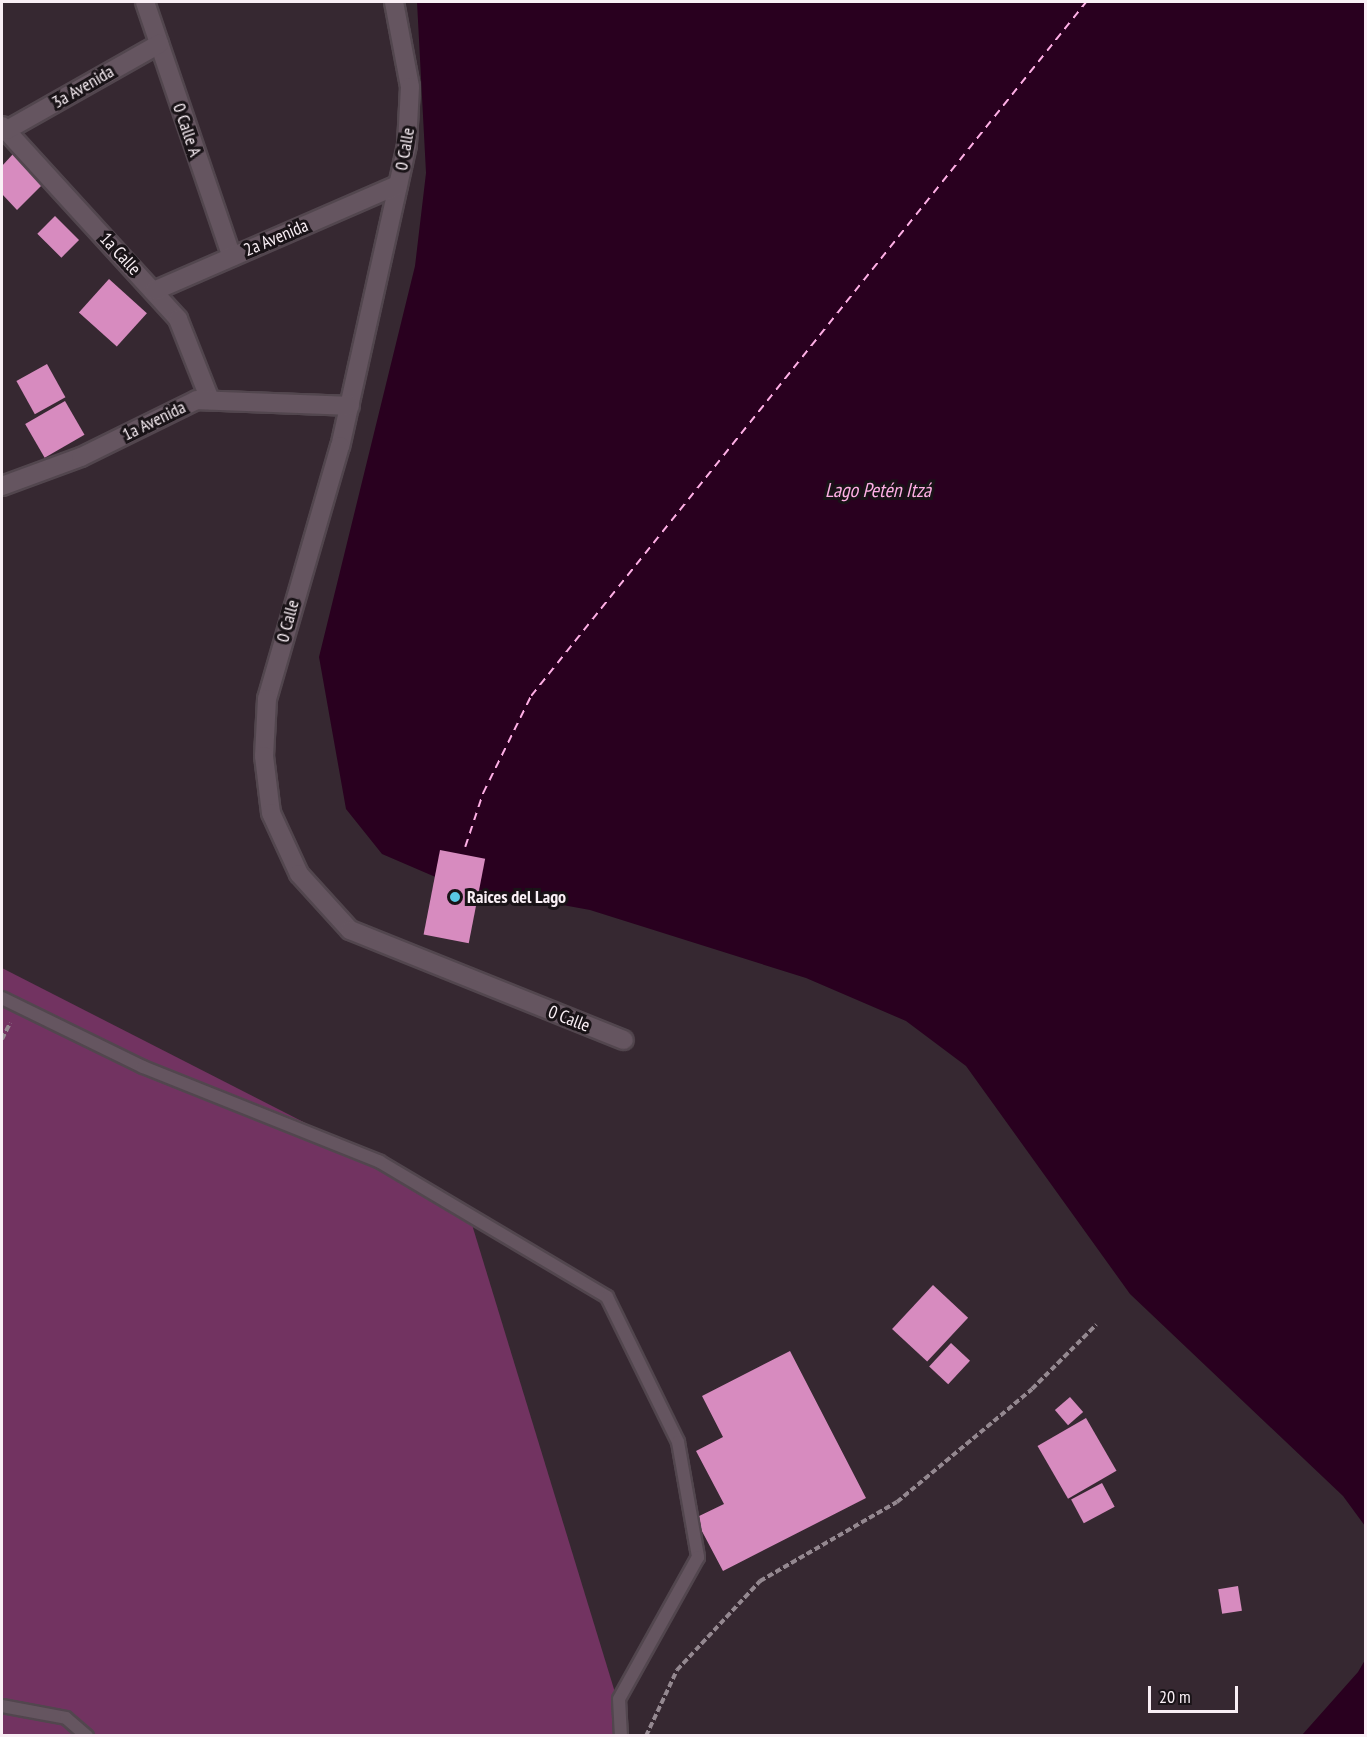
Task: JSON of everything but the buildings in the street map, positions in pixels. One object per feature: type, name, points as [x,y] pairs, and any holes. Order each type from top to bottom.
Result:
[{"type":"street","name":"0 Calle A","points":[[145,2],[232,257]]},
{"type":"street","name":"0 Calle","points":[[394,2],[411,106],[398,185],[350,406],[267,699],[266,788],[281,843],[313,894],[368,941],[624,1040]]},
{"type":"street","name":"3a Avenida","points":[[4,128],[159,44]]},
{"type":"street","name":"1a Calle","points":[[4,128],[154,291],[194,349],[210,400]]},
{"type":"street","name":"2a Avenida","points":[[154,291],[398,185]]},
{"type":"street","name":"1a Avenida","points":[[2,486],[81,457],[197,400],[350,406]]},
{"type":"lane","points":[[2,998],[143,1067],[380,1162],[607,1297],[678,1442],[698,1557],[619,1699],[621,1736]]},
{"type":"lane","points":[[2,1706],[66,1718],[87,1736]]},
{"type":"path","points":[[646,1736],[677,1670],[760,1581],[897,1502],[1032,1389],[1096,1325]]},
{"type":"shaded area","points":[[2,968],[466,1205],[628,1735],[2,1735]]},
{"type":"water","name":"Lago Petén Itzá","points":[[417,2],[1365,2],[1365,1526],[1343,1496],[1130,1294],[966,1066],[906,1021],[806,978],[590,910],[454,885],[382,854],[346,809],[319,657],[415,266],[426,173]]},
{"type":"water","points":[[1365,1660],[1365,1735],[1302,1735],[1358,1672]]},
{"type":"ferry route","points":[[465,847],[483,793],[531,696],[1086,2]]},
{"type":"place","name":"Raices del Lago","points":[[455,897]]}]
